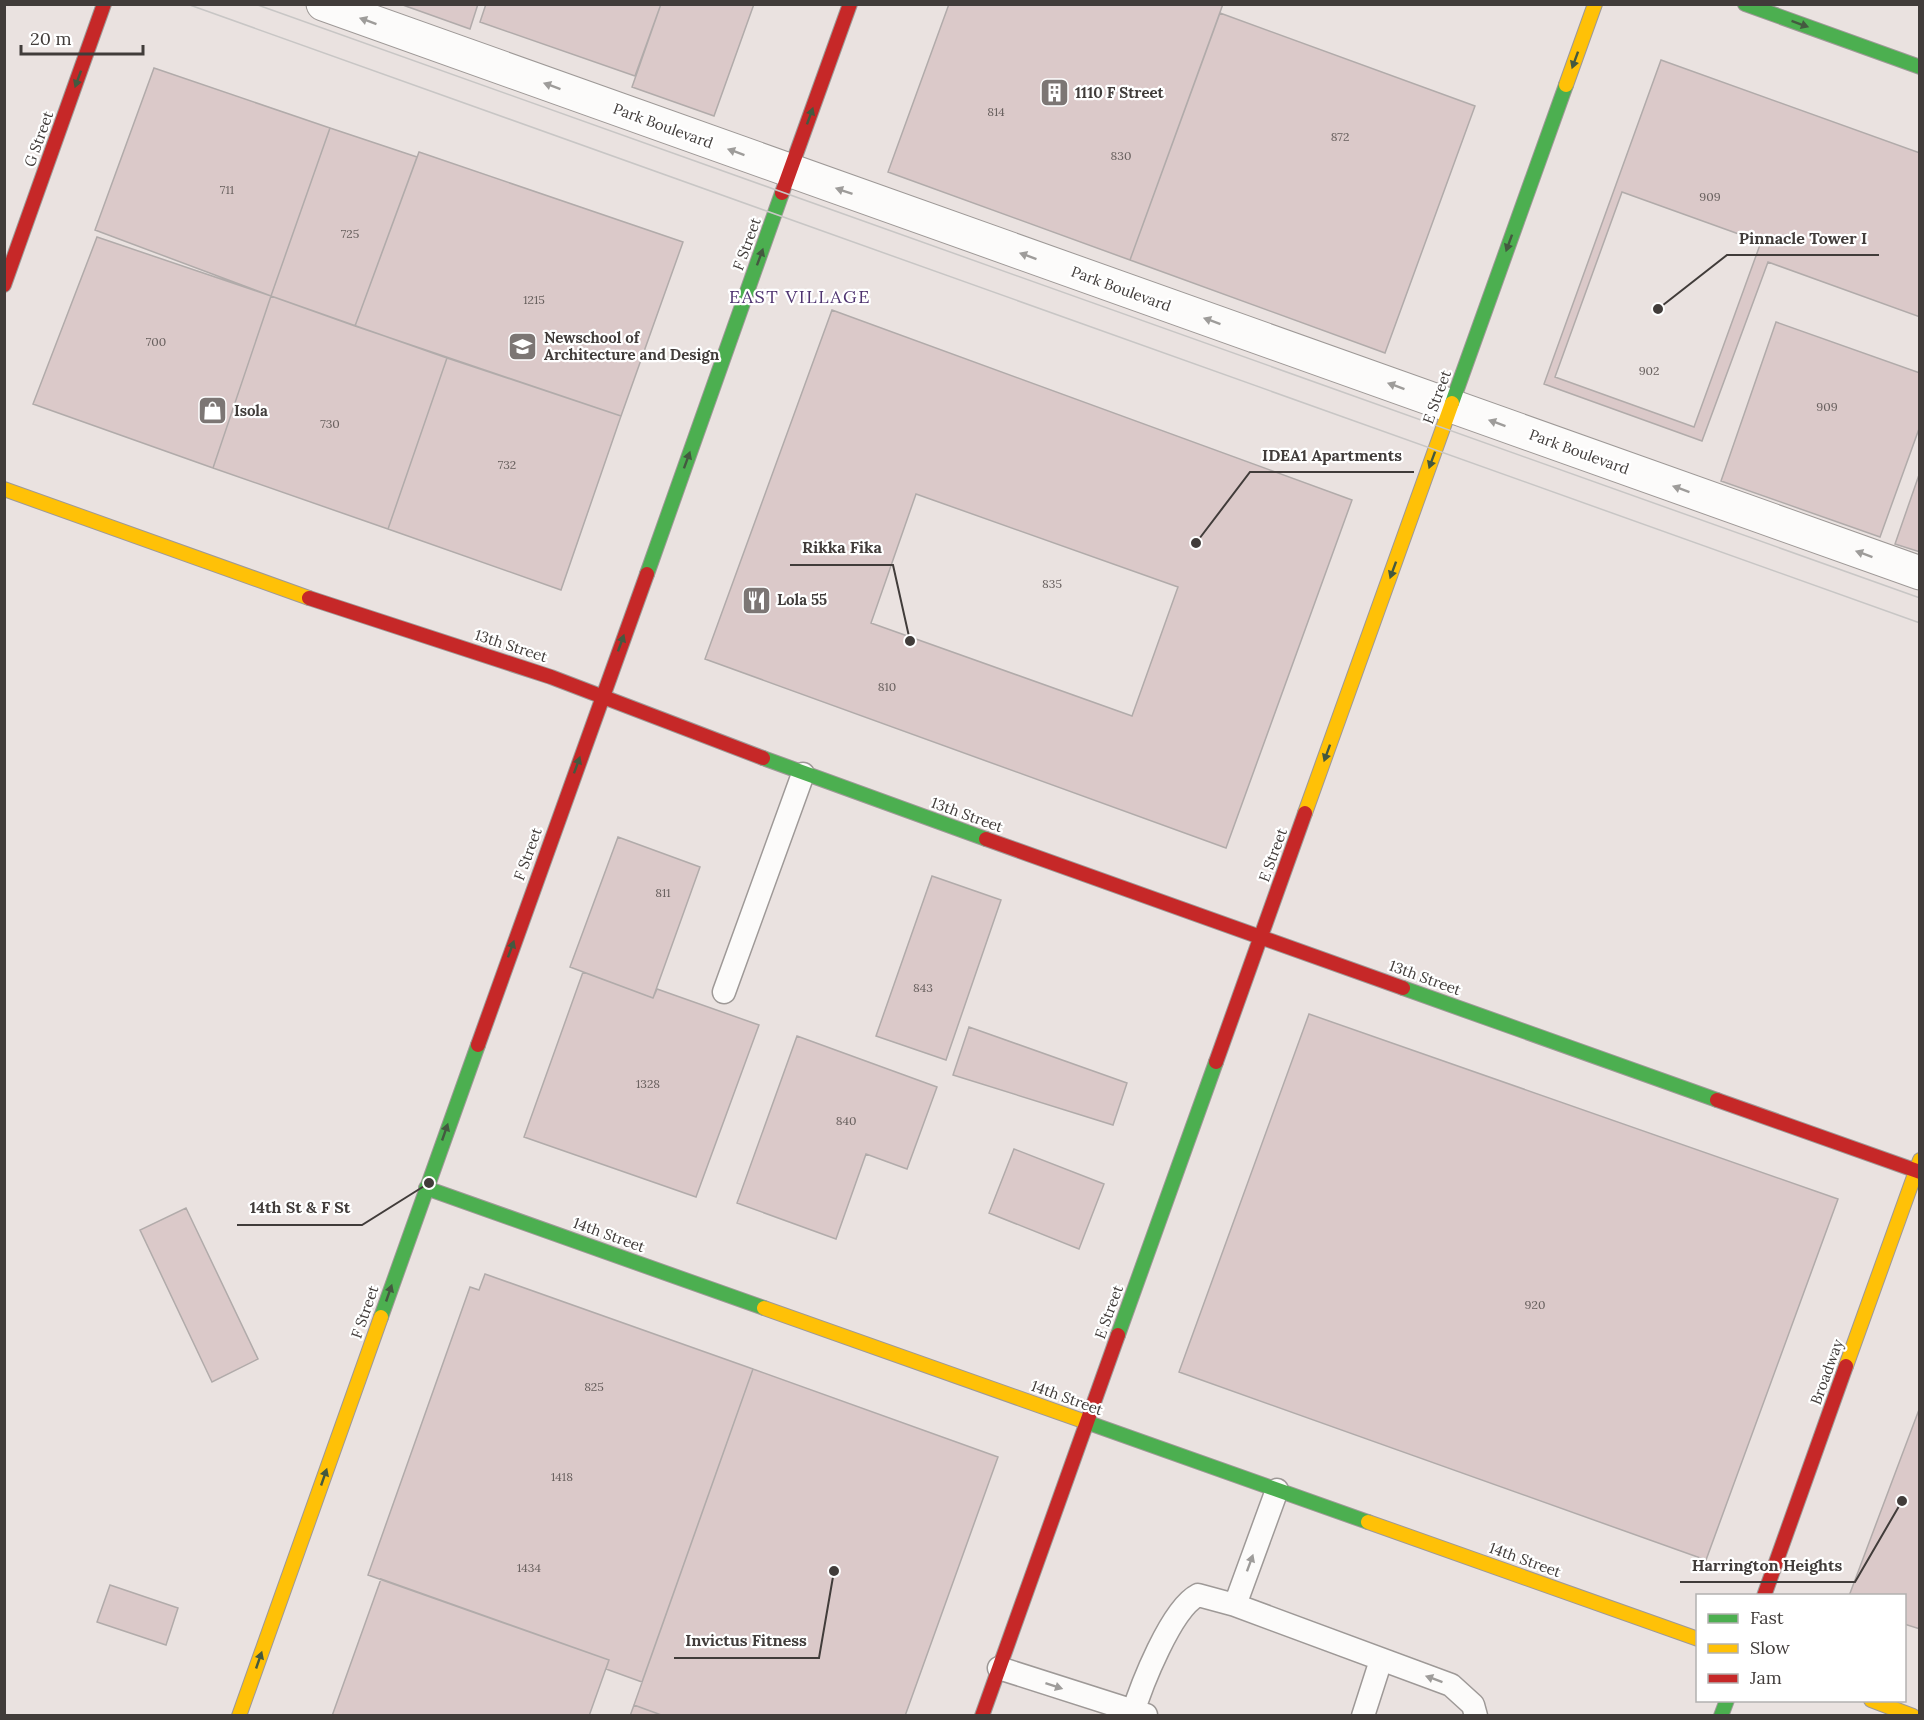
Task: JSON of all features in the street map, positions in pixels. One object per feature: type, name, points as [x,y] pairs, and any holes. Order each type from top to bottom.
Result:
[{"type":"street","name":"G Street","points":[[4,285],[105,4]]},
{"type":"street","name":"Park Boulevard","points":[[323,4],[1920,573]]},
{"type":"street","name":"F Street","points":[[239,1716],[850,4]]},
{"type":"street","name":"E Street","points":[[982,1716],[1595,4]]},
{"type":"street","points":[[1745,4],[1920,67]]},
{"type":"street","name":"13th Street","points":[[4,489],[319,601],[551,677],[803,774],[1918,1167]]},
{"type":"street","name":"Broadway","points":[[1765,1594],[1918,1167]]},
{"type":"street","name":"14th Street","points":[[426,1188],[1696,1638]]},
{"type":"street","points":[[1721,1716],[1727,1702]]},
{"type":"street","points":[[1874,1702],[1913,1716]]},
{"type":"lane","points":[[724,992],[803,774]]},
{"type":"lane","points":[[1235,1605],[1277,1490]]},
{"type":"lane","points":[[999,1668],[1137,1714],[1170,1623],[1187,1601],[1198,1595],[1235,1605],[1452,1685],[1473,1705],[1476,1716]]},
{"type":"lane","points":[[1363,1716],[1382,1660]]},
{"type":"building","points":[[400,4],[478,4],[470,29]]},
{"type":"building","points":[[486,4],[661,4],[635,76],[480,22]]},
{"type":"building","points":[[661,4],[754,4],[714,116],[632,87]]},
{"type":"building","name":"1110 F Street","points":[[949,4],[1223,4],[1130,260],[888,172]]},
{"type":"building","points":[[1220,13],[1475,106],[1385,353],[1130,260]]},
{"type":"building","points":[[1661,60],[1920,153],[1920,317],[1768,262],[1702,441],[1544,384]]},
{"type":"building","points":[[154,68],[330,128],[271,296],[95,230]]},
{"type":"building","points":[[330,128],[417,157],[355,326],[271,296]]},
{"type":"building","points":[[419,152],[683,242],[621,416],[355,326]]},
{"type":"building","points":[[1622,192],[1761,242],[1694,427],[1555,377]]},
{"type":"building","points":[[97,237],[271,296],[213,468],[33,404]]},
{"type":"building","points":[[271,296],[447,358],[388,529],[213,468]]},
{"type":"building","points":[[832,310],[1352,500],[1226,848],[705,659]],"holes":[[[916,494],[1178,587],[1132,716],[871,623]]]},
{"type":"building","points":[[1776,322],[1920,373],[1920,426],[1880,537],[1721,481]]},
{"type":"building","points":[[447,358],[621,416],[561,590],[388,529]]},
{"type":"building","points":[[1920,472],[1920,552],[1895,544]]},
{"type":"building","points":[[618,837],[700,867],[653,998],[570,967]]},
{"type":"building","points":[[932,876],[1001,900],[946,1060],[876,1036]]},
{"type":"building","points":[[583,972],[653,998],[657,989],[759,1025],[696,1197],[524,1137]]},
{"type":"building","points":[[1309,1014],[1838,1199],[1706,1560],[1179,1372]]},
{"type":"building","points":[[969,1027],[1127,1083],[1113,1125],[953,1075]]},
{"type":"building","points":[[797,1036],[937,1087],[907,1169],[866,1154],[836,1239],[737,1203]]},
{"type":"building","points":[[1014,1149],[1104,1184],[1079,1249],[989,1213]]},
{"type":"building","points":[[186,1208],[258,1359],[212,1382],[140,1230]]},
{"type":"building","points":[[485,1274],[753,1369],[642,1682],[606,1669],[609,1660],[368,1575],[470,1287],[479,1290]]},
{"type":"building","points":[[753,1369],[998,1457],[905,1716],[664,1716],[634,1705]]},
{"type":"building","points":[[1920,1407],[1920,1629],[1906,1625],[1906,1594],[1850,1594]]},
{"type":"building","points":[[381,1579],[609,1660],[589,1716],[332,1716]]},
{"type":"building","points":[[110,1585],[178,1608],[166,1645],[97,1622]]},
{"type":"building","points":[[634,1705],[664,1716],[630,1716]]},
{"type":"tram line","points":[[187,4],[1920,623]]},
{"type":"tram line","points":[[255,4],[1920,598]]},
{"type":"traffic: fast","points":[[1745,4],[1920,67]]},
{"type":"traffic: fast","points":[[1452,403],[1566,85]]},
{"type":"traffic: fast","points":[[647,574],[782,193]]},
{"type":"traffic: fast","points":[[763,758],[986,839]]},
{"type":"traffic: fast","points":[[1403,988],[1717,1100]]},
{"type":"traffic: fast","points":[[381,1317],[478,1045]]},
{"type":"traffic: fast","points":[[1118,1335],[1216,1062]]},
{"type":"traffic: fast","points":[[426,1188],[764,1308]]},
{"type":"traffic: fast","points":[[1086,1422],[1368,1522]]},
{"type":"traffic: fast","points":[[1721,1716],[1726,1702]]},
{"type":"traffic: slow","points":[[1566,85],[1595,4]]},
{"type":"traffic: slow","points":[[1305,813],[1452,403]]},
{"type":"traffic: slow","points":[[4,489],[309,598]]},
{"type":"traffic: slow","points":[[1846,1366],[1920,1160]]},
{"type":"traffic: slow","points":[[764,1308],[1086,1422]]},
{"type":"traffic: slow","points":[[239,1716],[381,1317]]},
{"type":"traffic: slow","points":[[1368,1522],[1696,1638]]},
{"type":"traffic: slow","points":[[1876,1702],[1913,1716]]},
{"type":"traffic: jam","points":[[4,285],[104,4]]},
{"type":"traffic: jam","points":[[782,193],[850,4]]},
{"type":"traffic: jam","points":[[478,1045],[647,574]]},
{"type":"traffic: jam","points":[[309,598],[551,677],[763,758]]},
{"type":"traffic: jam","points":[[1216,1062],[1305,813]]},
{"type":"traffic: jam","points":[[986,839],[1403,988]]},
{"type":"traffic: jam","points":[[1717,1100],[1920,1172]]},
{"type":"traffic: jam","points":[[982,1716],[1118,1335]]},
{"type":"traffic: jam","points":[[1765,1594],[1846,1366]]},
{"type":"place","name":"1110 F Street","points":[[1054,93]]},
{"type":"place","name":"Pinnacle Tower I","points":[[1658,309]]},
{"type":"place","name":"Newschool of Architecture and Design","points":[[523,347]]},
{"type":"place","name":"Isola","points":[[213,411]]},
{"type":"place","name":"IDEA1 Apartments","points":[[1196,543]]},
{"type":"place","name":"Lola 55","points":[[756,600]]},
{"type":"place","name":"Rikka Fika","points":[[910,641]]},
{"type":"place","name":"14th St & F St","points":[[429,1183]]},
{"type":"place","name":"Harrington Heights","points":[[1902,1501]]},
{"type":"place","name":"Invictus Fitness","points":[[834,1571]]},
{"type":"district","name":"EAST VILLAGE","points":[[800,297]]}]
